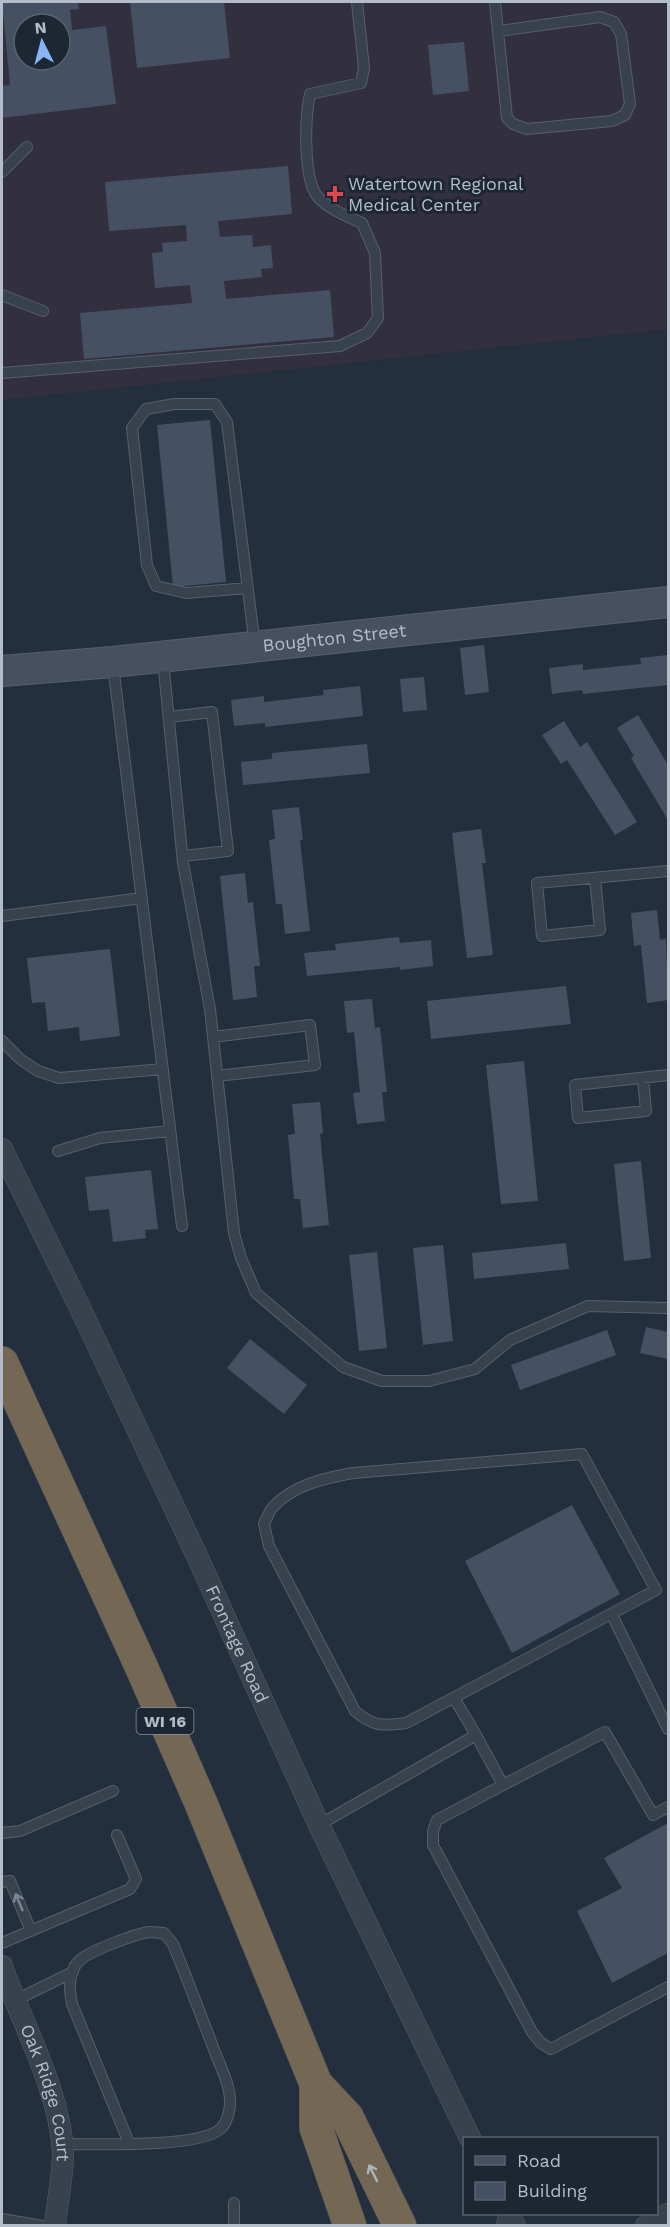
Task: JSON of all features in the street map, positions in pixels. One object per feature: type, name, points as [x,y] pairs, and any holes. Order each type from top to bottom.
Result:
[{"type":"highway","name":"WI 16","points":[[2,1363],[141,1666],[200,1801],[316,2084],[347,2117],[400,2226]]},
{"type":"highway","name":"WI 16","points":[[316,2084],[316,2128],[350,2226]]},
{"type":"street","name":"Boughton Street","points":[[2,671],[163,657],[669,602]]},
{"type":"street","name":"Frontage Road","points":[[2,1149],[81,1310],[197,1556],[319,1825],[469,2137]]},
{"type":"street","name":"Oak Ridge Court","points":[[2,1966],[49,2088],[59,2124],[63,2154],[55,2226]]},
{"type":"street","points":[[646,2226],[669,2214]]},
{"type":"lane","points":[[2,373],[340,346],[367,333],[378,318],[375,253],[362,223],[336,210],[318,197],[308,177],[307,109],[310,94],[361,83],[364,68],[357,2]]},
{"type":"lane","points":[[495,2],[507,118],[513,124],[527,129],[612,120],[625,115],[630,104],[621,34],[614,22],[600,17],[499,31]]},
{"type":"lane","points":[[2,172],[27,147]]},
{"type":"lane","points":[[2,295],[43,311]]},
{"type":"lane","points":[[248,588],[186,593],[156,586],[147,565],[132,428],[146,409],[175,404],[215,404],[227,422],[248,588],[255,646]]},
{"type":"lane","points":[[163,657],[183,856],[213,1037],[234,1233],[241,1258],[256,1293],[343,1367],[382,1381],[429,1381],[475,1369],[510,1340],[588,1306],[669,1308]]},
{"type":"lane","points":[[113,662],[182,1226]]},
{"type":"lane","points":[[169,717],[212,712],[228,851],[183,856]]},
{"type":"lane","points":[[595,878],[600,930],[542,936],[537,883],[669,871]]},
{"type":"lane","points":[[2,916],[142,898]]},
{"type":"lane","points":[[213,1037],[310,1025],[315,1065],[218,1076]]},
{"type":"lane","points":[[2,1041],[20,1059],[38,1071],[58,1078],[163,1069]]},
{"type":"lane","points":[[643,1078],[646,1111],[578,1118],[575,1085],[669,1075]]},
{"type":"lane","points":[[58,1151],[100,1138],[170,1131]]},
{"type":"lane","points":[[582,1454],[656,1590],[612,1615],[406,1723],[384,1725],[369,1723],[355,1711],[269,1546],[264,1524],[272,1507],[291,1493],[320,1479],[353,1473],[582,1454]]},
{"type":"lane","points":[[612,1615],[669,1729]]},
{"type":"lane","points":[[454,1698],[502,1785]]},
{"type":"lane","points":[[669,1807],[653,1815],[605,1732],[437,1820],[433,1832],[433,1845],[532,2032],[540,2043],[551,2049],[669,1987]]},
{"type":"lane","points":[[319,1825],[476,1735]]},
{"type":"lane","points":[[2,1833],[20,1831],[113,1791]]},
{"type":"lane","points":[[2,1943],[130,1888],[136,1879],[117,1835]]},
{"type":"lane","points":[[2,1882],[10,1881],[32,1931]]},
{"type":"lane","points":[[62,2144],[129,2143],[179,2141],[206,2136],[221,2129],[230,2105],[223,2074],[174,1944],[164,1933],[143,1933],[80,1960],[73,1972],[69,1989],[72,2004],[129,2143]]},
{"type":"lane","points":[[16,2000],[73,1972]]},
{"type":"lane","points":[[234,2203],[234,2226]]},
{"type":"lane","points":[[2,2219],[43,2226]]},
{"type":"shaded area","name":"Watertown Regional Medical Center","points":[[2,2],[668,2],[668,329],[2,400]]},
{"type":"building","points":[[2,2],[78,2],[79,9],[70,10],[70,12],[12,12],[12,72],[72,72],[72,30],[106,26],[116,104],[2,118],[2,86],[10,85]]},
{"type":"building","points":[[130,2],[224,2],[230,58],[137,68]]},
{"type":"building","points":[[464,42],[469,91],[433,95],[428,45]]},
{"type":"building","points":[[288,166],[292,214],[218,221],[220,237],[252,235],[253,247],[271,245],[273,268],[261,269],[262,277],[224,281],[226,299],[330,290],[334,337],[84,359],[80,313],[192,303],[190,285],[155,288],[152,253],[163,252],[162,243],[187,241],[186,225],[109,231],[105,182]]},
{"type":"building","points":[[210,420],[226,582],[173,587],[157,425]]},
{"type":"building","points":[[484,645],[489,692],[465,695],[460,648]]},
{"type":"building","points":[[668,655],[668,685],[583,694],[582,690],[552,694],[549,668],[583,664],[583,670],[641,664],[640,658]]},
{"type":"building","points":[[424,677],[427,710],[403,712],[400,679]]},
{"type":"building","points":[[360,686],[363,716],[265,727],[265,723],[234,726],[231,700],[264,696],[264,702],[324,695],[323,690]]},
{"type":"building","points":[[638,715],[668,765],[668,820],[631,758],[634,756],[617,728]]},
{"type":"building","points":[[564,721],[580,747],[587,742],[637,822],[615,835],[567,760],[561,764],[542,735]]},
{"type":"building","points":[[367,744],[370,773],[243,785],[241,762],[272,759],[272,753]]},
{"type":"building","points":[[299,807],[303,840],[300,840],[310,931],[285,934],[282,904],[276,904],[269,840],[275,839],[272,810]]},
{"type":"building","points":[[481,829],[486,863],[482,863],[493,955],[467,958],[452,833]]},
{"type":"building","points":[[245,873],[248,903],[253,902],[260,966],[254,966],[257,997],[233,1000],[220,876]]},
{"type":"building","points":[[657,910],[660,940],[666,939],[668,1000],[647,1003],[641,945],[634,946],[631,913]]},
{"type":"building","points":[[399,937],[400,943],[431,940],[433,966],[307,976],[304,953],[336,950],[335,944]]},
{"type":"building","points":[[110,949],[120,1036],[80,1041],[79,1027],[48,1031],[45,1002],[32,1003],[27,958]]},
{"type":"building","points":[[566,986],[571,1024],[431,1039],[427,1001]]},
{"type":"building","points":[[372,999],[375,1028],[380,1027],[387,1092],[382,1092],[385,1121],[357,1124],[353,1093],[360,1092],[354,1032],[347,1033],[344,1001]]},
{"type":"building","points":[[524,1061],[538,1201],[501,1204],[486,1065]]},
{"type":"building","points":[[320,1102],[323,1133],[320,1134],[329,1225],[303,1228],[300,1199],[294,1199],[288,1135],[295,1134],[292,1104]]},
{"type":"building","points":[[641,1161],[651,1258],[624,1261],[614,1164]]},
{"type":"building","points":[[151,1170],[158,1229],[145,1230],[146,1238],[113,1242],[109,1209],[89,1211],[85,1177]]},
{"type":"building","points":[[566,1243],[569,1269],[474,1279],[472,1253]]},
{"type":"building","points":[[443,1245],[453,1341],[423,1345],[413,1248]]},
{"type":"building","points":[[377,1252],[387,1348],[359,1351],[349,1255]]},
{"type":"building","points":[[646,1327],[668,1332],[668,1359],[640,1353]]},
{"type":"building","points":[[607,1330],[616,1355],[520,1390],[511,1365]]},
{"type":"building","points":[[250,1339],[307,1385],[284,1414],[227,1368]]},
{"type":"building","points":[[572,1505],[620,1594],[512,1653],[465,1561]]},
{"type":"building","points":[[668,1823],[668,1953],[612,1983],[577,1911],[622,1888],[604,1858]]},
{"type":"place","name":"Watertown Regional Medical Center","points":[[335,194]]}]
